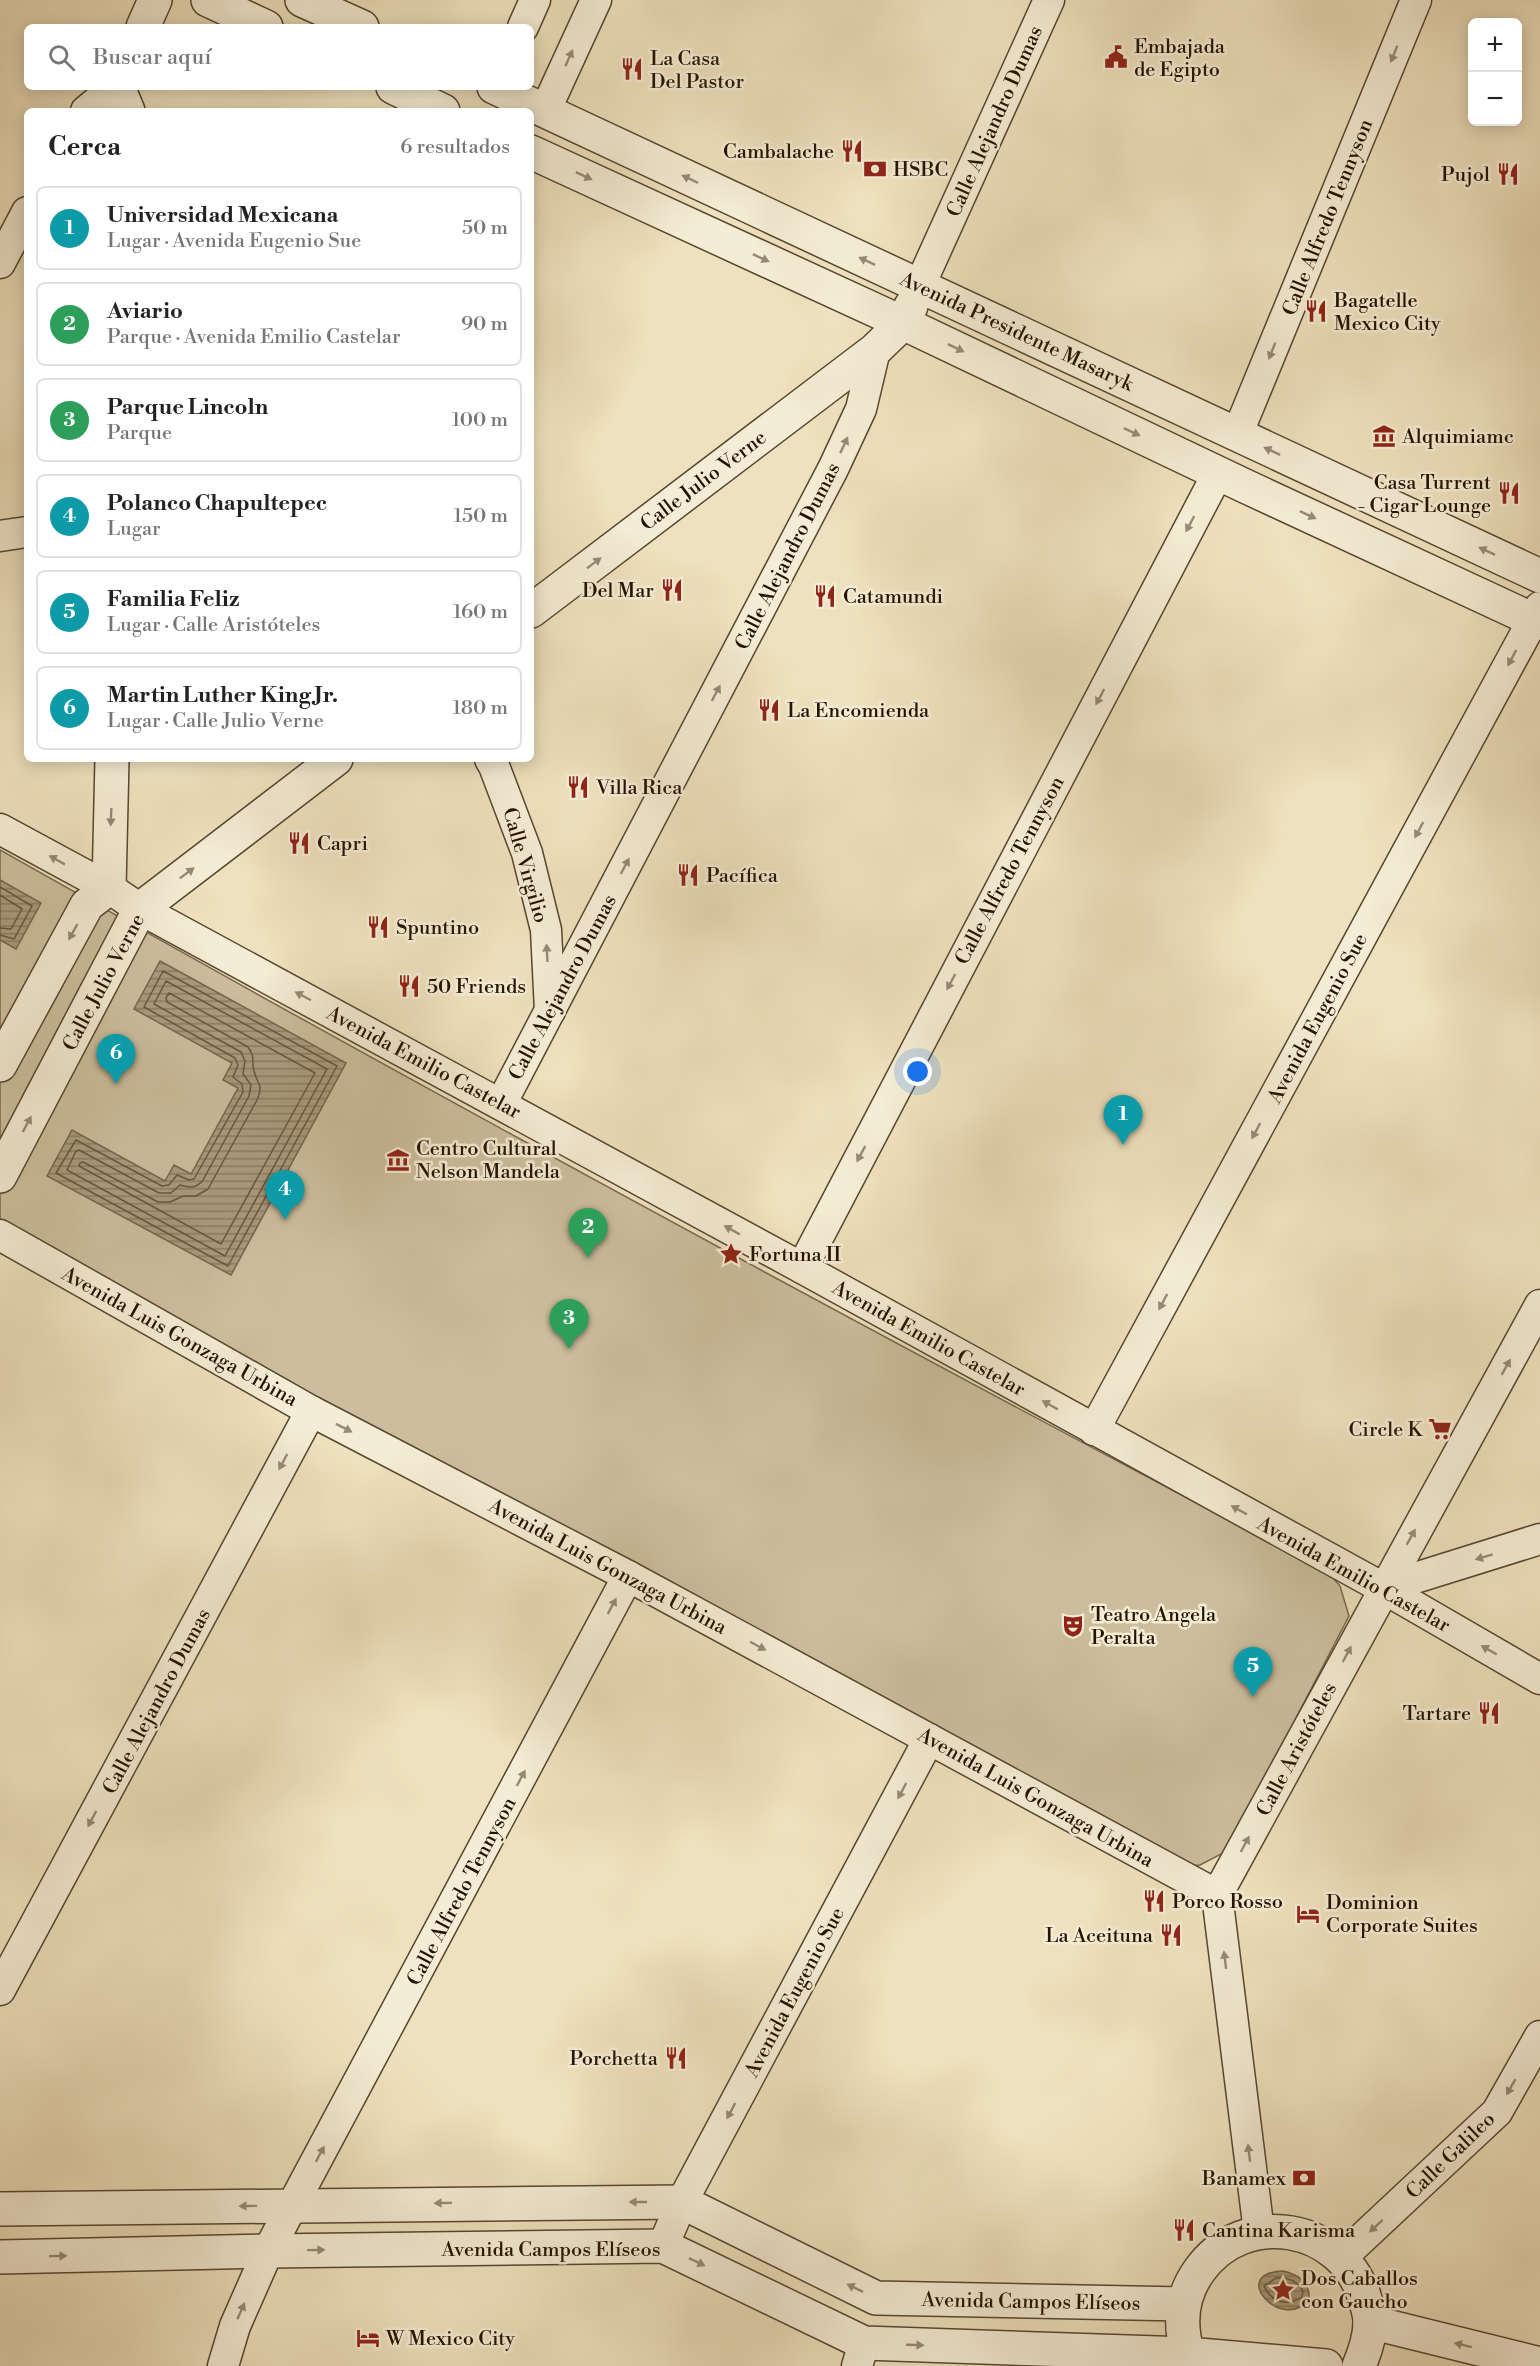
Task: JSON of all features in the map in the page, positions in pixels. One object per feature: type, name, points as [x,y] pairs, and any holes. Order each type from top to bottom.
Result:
[{"type":"street","points":[[144,24],[155,0]]},
{"type":"street","points":[[208,0],[260,24]]},
{"type":"street","points":[[302,0],[355,24]]},
{"type":"street","points":[[524,24],[535,0]]},
{"type":"street","points":[[545,111],[596,0]]},
{"type":"street","name":"Calle Alejandro Dumas","points":[[501,1104],[833,469],[861,409],[875,350],[903,323],[1049,0]]},
{"type":"street","name":"Calle Alfredo Tennyson","points":[[1237,435],[1416,0]]},
{"type":"street","points":[[90,108],[113,90]]},
{"type":"street","points":[[118,90],[127,108]]},
{"type":"street","points":[[399,90],[437,108]]},
{"type":"street","name":"Avenida Presidente Masaryk","points":[[502,90],[1540,576]]},
{"type":"street","name":"Avenida Presidente Masaryk","points":[[534,153],[903,323],[1218,473],[1538,617]]},
{"type":"street","points":[[0,263],[24,218]]},
{"type":"street","name":"Calle Julio Verne","points":[[534,609],[875,350]]},
{"type":"street","name":"Calle Alfredo Tennyson","points":[[802,1268],[1218,473]]},
{"type":"street","points":[[0,536],[24,532]]},
{"type":"street","name":"Avenida Eugenio Sue","points":[[1094,1430],[1538,617]]},
{"type":"street","points":[[109,888],[112,762]]},
{"type":"street","name":"Calle Julio Verne","points":[[0,1176],[140,909],[332,762]]},
{"type":"street","name":"Calle Virgilio","points":[[491,762],[527,853],[546,930],[550,1011]]},
{"type":"street","name":"Avenida Emilio Castelar","points":[[0,829],[109,888],[140,909],[802,1268],[1383,1588],[1540,1679]]},
{"type":"street","name":"Calle Julio Verne","points":[[0,1065],[87,905],[109,888]]},
{"type":"street","name":"Avenida Luis Gonzaga Urbina","points":[[0,1235],[311,1411],[628,1576],[1217,1895]]},
{"type":"street","name":"Calle Aristóteles","points":[[1217,1895],[1383,1588],[1540,1305]]},
{"type":"street","name":"Calle Alejandro Dumas","points":[[0,1990],[311,1411]]},
{"type":"street","points":[[1383,1588],[1540,1539]]},
{"type":"street","name":"Calle Alfredo Tennyson","points":[[223,2366],[235,2326],[268,2251],[628,1576]]},
{"type":"street","name":"Avenida Eugenio Sue","points":[[663,2246],[682,2202],[929,1739]]},
{"type":"street","points":[[1217,1895],[1259,2232]]},
{"type":"street","name":"Calle Galileo","points":[[1341,2258],[1497,2112],[1540,2036]]},
{"type":"street","name":"Avenida Campos Elíseos","points":[[0,2209],[682,2202],[876,2298],[1184,2304]]},
{"type":"street","points":[[1188,2354],[1183,2330],[1184,2304],[1193,2280],[1205,2262],[1221,2248],[1239,2238],[1259,2232],[1280,2231],[1320,2242],[1341,2258],[1353,2272],[1362,2288],[1370,2322],[1366,2349],[1359,2366]]},
{"type":"street","name":"Avenida Campos Elíseos","points":[[0,2258],[268,2251],[663,2246],[860,2355],[1188,2354],[1326,2366]]},
{"type":"street","points":[[1370,2322],[1540,2364]]},
{"type":"shaded area","points":[[0,850],[330,1035],[662,1216],[1329,1573],[1340,1586],[1349,1616],[1227,1851],[1200,1865],[1186,1866],[325,1402],[0,1221]]},
{"type":"water","points":[[0,880],[41,903],[16,949],[0,940]]},
{"type":"water","points":[[160,961],[346,1063],[231,1275],[47,1176],[72,1130],[165,1181],[174,1165],[191,1174],[238,1088],[223,1080],[232,1063],[134,1009]]},
{"type":"water","points":[[1283,2271],[1298,2277],[1307,2287],[1309,2298],[1299,2308],[1287,2310],[1275,2306],[1260,2290],[1260,2281],[1267,2274]]},
{"type":"place","name":"Embajada de Egipto","points":[[1116,57]]},
{"type":"place","name":"La Casa Del Pastor","points":[[632,69]]},
{"type":"place","name":"Cambalache","points":[[852,151]]},
{"type":"place","name":"HSBC","points":[[875,169]]},
{"type":"place","name":"Pujol","points":[[1508,174]]},
{"type":"place","name":"Bagatelle Mexico City","points":[[1316,311]]},
{"type":"place","name":"Alquimiamc","points":[[1384,436]]},
{"type":"place","name":"Casa Turrent - Cigar Lounge","points":[[1509,493]]},
{"type":"place","name":"Del Mar","points":[[672,590]]},
{"type":"place","name":"Catamundi","points":[[825,596]]},
{"type":"place","name":"La Encomienda","points":[[769,710]]},
{"type":"place","name":"Villa Rica","points":[[578,787]]},
{"type":"place","name":"Capri","points":[[299,843]]},
{"type":"place","name":"Pacífica","points":[[688,875]]},
{"type":"place","name":"Spuntino","points":[[378,927]]},
{"type":"place","name":"50 Friends","points":[[409,986]]},
{"type":"place","name":"Martin Luther King Jr.","points":[[116,1084]]},
{"type":"place","name":"Universidad Mexicana","points":[[1123,1145]]},
{"type":"place","name":"Centro Cultural Nelson Mandela","points":[[398,1160]]},
{"type":"place","name":"Polanco Chapultepec","points":[[285,1220]]},
{"type":"place","name":"Fortuna II","points":[[731,1254]]},
{"type":"place","name":"Aviario","points":[[588,1258]]},
{"type":"place","name":"Parque Lincoln","points":[[569,1349]]},
{"type":"place","name":"Circle K","points":[[1440,1429]]},
{"type":"place","name":"Teatro Angela Peralta","points":[[1073,1626]]},
{"type":"place","name":"Familia Feliz","points":[[1253,1697]]},
{"type":"place","name":"Tartare","points":[[1489,1713]]},
{"type":"place","name":"Porco Rosso","points":[[1154,1901]]},
{"type":"place","name":"Dominion Corporate Suites","points":[[1308,1914]]},
{"type":"place","name":"La Aceituna","points":[[1171,1935]]},
{"type":"place","name":"Porchetta","points":[[676,2058]]},
{"type":"place","name":"Banamex","points":[[1304,2178]]},
{"type":"place","name":"Cantina Karisma","points":[[1184,2230]]},
{"type":"place","name":"Dos Caballos con Gaucho","points":[[1283,2290]]},
{"type":"place","name":"W Mexico City","points":[[368,2338]]}]
